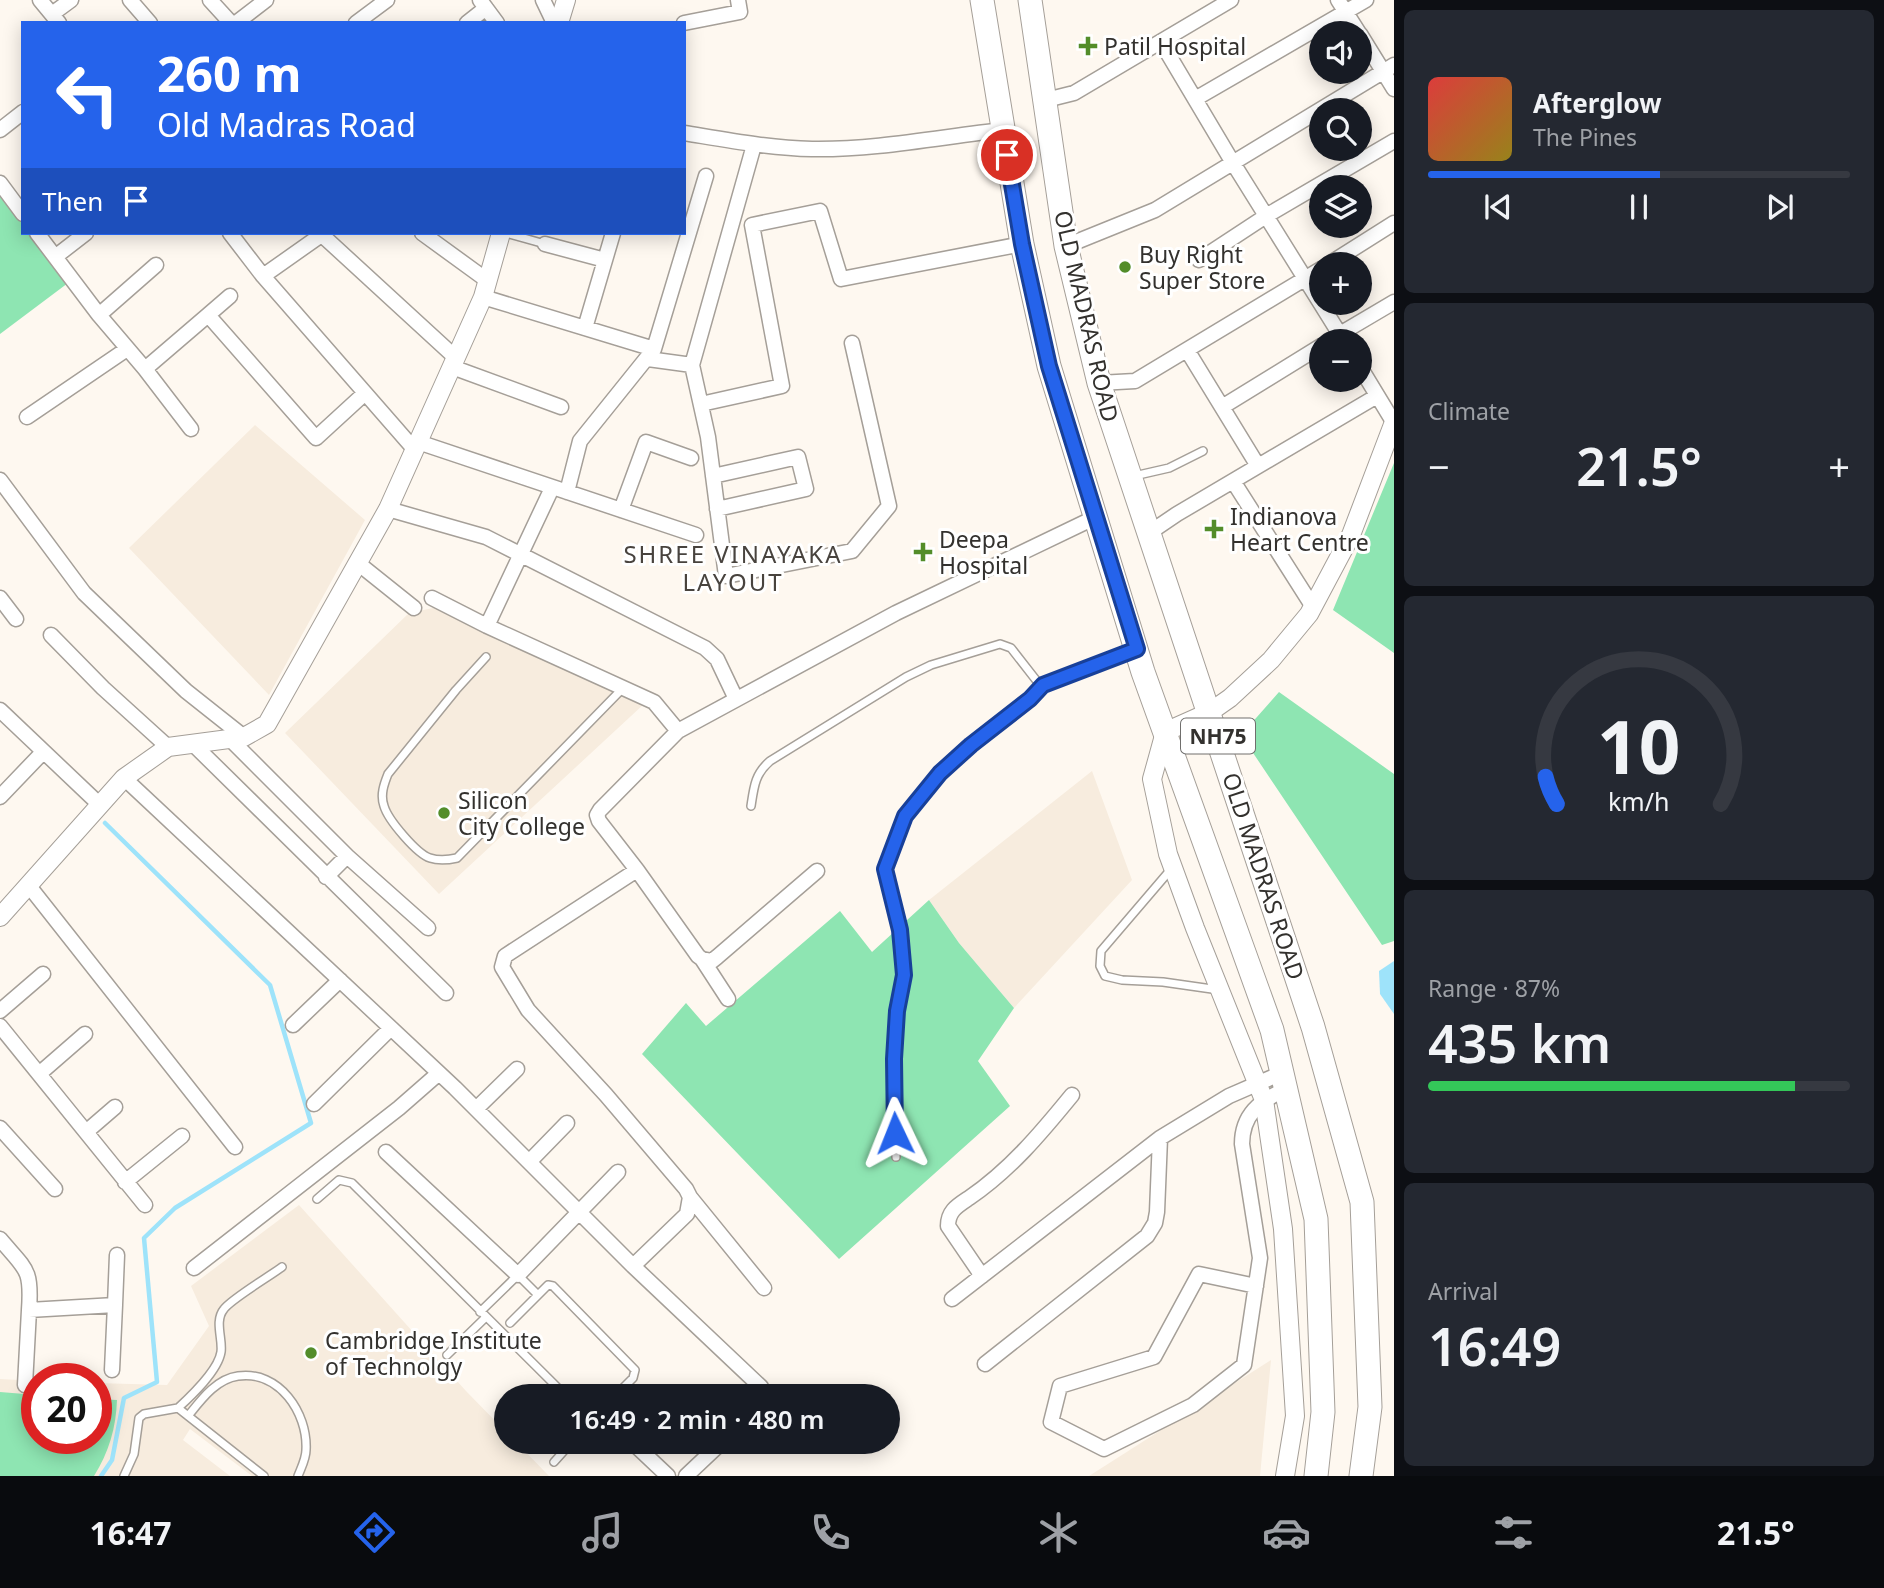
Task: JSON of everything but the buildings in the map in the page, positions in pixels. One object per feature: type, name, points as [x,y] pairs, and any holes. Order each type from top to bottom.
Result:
[{"type":"highway","name":"OLD MADRAS ROAD","points":[[982,0],[1022,244],[1049,366],[1137,649],[1272,1030],[1316,1219],[1323,1412],[1316,1476]]},
{"type":"highway","name":"OLD MADRAS ROAD","points":[[1030,0],[1066,246],[1099,383],[1313,1027],[1362,1202],[1370,1407],[1361,1476]]},
{"type":"street","points":[[40,0],[56,18],[71,0]]},
{"type":"street","points":[[130,0],[148,21]]},
{"type":"street","points":[[210,0],[229,21]]},
{"type":"street","points":[[239,21],[267,0]]},
{"type":"street","points":[[359,21],[387,0]]},
{"type":"street","points":[[543,0],[553,21]]},
{"type":"street","points":[[560,21],[566,0]]},
{"type":"street","points":[[686,23],[740,12],[738,0]]},
{"type":"street","points":[[1046,100],[1074,93],[1231,0]]},
{"type":"street","points":[[1338,0],[1351,21]]},
{"type":"street","points":[[1195,99],[1366,0]]},
{"type":"street","points":[[469,21],[483,4],[496,21]]},
{"type":"street","points":[[1161,42],[1306,278],[1332,329]]},
{"type":"street","points":[[1372,49],[1389,68],[1394,89]]},
{"type":"street","points":[[1066,246],[1156,210],[1389,68]]},
{"type":"street","points":[[0,130],[21,114]]},
{"type":"street","points":[[686,133],[754,145],[813,149],[1003,130]]},
{"type":"street","points":[[1199,260],[1266,216],[1394,141]]},
{"type":"street","points":[[754,145],[692,365],[713,476],[726,576],[852,551],[889,506],[852,343]]},
{"type":"street","points":[[690,207],[706,176]]},
{"type":"street","points":[[0,183],[18,198]]},
{"type":"street","points":[[701,404],[782,386],[752,225],[820,211],[841,279],[1022,244]]},
{"type":"street","points":[[1348,252],[1394,223]]},
{"type":"street","points":[[38,235],[191,429]]},
{"type":"street","points":[[55,257],[83,235]]},
{"type":"street","points":[[232,235],[364,394],[416,446],[696,535]]},
{"type":"street","points":[[263,276],[322,235]]},
{"type":"street","points":[[324,235],[454,363],[561,407]]},
{"type":"street","points":[[424,235],[485,289],[651,354],[692,365]]},
{"type":"street","points":[[3,906],[29,886],[124,778],[168,747],[238,739],[267,724],[388,509],[485,289],[502,235]]},
{"type":"street","points":[[585,328],[612,235]]},
{"type":"street","points":[[487,626],[521,555],[559,490],[580,441],[651,354],[683,235]]},
{"type":"street","points":[[545,244],[605,260]]},
{"type":"street","points":[[99,315],[156,265]]},
{"type":"street","points":[[1099,383],[1135,381],[1309,276]]},
{"type":"street","points":[[145,369],[230,296]]},
{"type":"street","points":[[1352,329],[1394,302]]},
{"type":"street","points":[[208,315],[316,438],[364,394]]},
{"type":"street","points":[[27,417],[127,349]]},
{"type":"street","points":[[1187,350],[1258,466]]},
{"type":"street","points":[[1222,407],[1309,353]]},
{"type":"street","points":[[1285,1476],[1296,1416],[1283,1229],[1260,1092],[1173,867],[1152,779],[1165,732],[1210,712],[1230,698],[1271,660],[1313,607],[1351,535],[1394,422],[1372,387]]},
{"type":"street","points":[[1149,533],[1377,396]]},
{"type":"street","points":[[621,510],[646,442],[691,458]]},
{"type":"street","points":[[713,476],[797,457],[806,489],[717,509]]},
{"type":"street","points":[[0,480],[85,593],[238,739],[347,856],[428,928]]},
{"type":"street","points":[[1233,481],[1313,607]]},
{"type":"street","points":[[388,509],[486,537],[711,651],[736,699]]},
{"type":"street","points":[[728,999],[597,815],[678,731],[896,612],[1096,517]]},
{"type":"street","points":[[359,564],[414,608]]},
{"type":"street","points":[[432,597],[487,626],[654,702],[678,731]]},
{"type":"street","points":[[0,598],[16,619]]},
{"type":"street","points":[[51,635],[103,688],[168,747]]},
{"type":"street","points":[[0,710],[100,805]]},
{"type":"street","points":[[193,744],[446,993]]},
{"type":"street","points":[[0,797],[43,752]]},
{"type":"street","points":[[124,778],[439,1073],[633,1266],[758,1384]]},
{"type":"street","points":[[326,877],[347,856]]},
{"type":"street","points":[[638,870],[505,956],[502,967],[528,1010],[687,1189],[690,1197],[764,1288]]},
{"type":"street","points":[[702,959],[712,961],[817,871]]},
{"type":"street","points":[[29,886],[235,1147]]},
{"type":"street","points":[[0,1011],[43,974]]},
{"type":"street","points":[[293,1025],[340,980]]},
{"type":"street","points":[[0,1026],[145,1205]]},
{"type":"street","points":[[314,1104],[391,1028]]},
{"type":"street","points":[[39,1074],[85,1034]]},
{"type":"street","points":[[476,1110],[517,1069]]},
{"type":"street","points":[[194,1268],[399,1108],[439,1073]]},
{"type":"street","points":[[952,1299],[1160,1139],[1229,1096],[1260,1092],[1284,1081]]},
{"type":"street","points":[[1256,1286],[1199,1274],[1154,1357],[1060,1387],[1051,1422],[1104,1449],[1193,1405],[1244,1364],[1256,1286],[1260,1258],[1242,1130],[1260,1092]]},
{"type":"street","points":[[982,1276],[948,1226],[948,1217],[954,1208],[986,1186],[1027,1149],[1072,1095]]},
{"type":"street","points":[[86,1132],[115,1107]]},
{"type":"street","points":[[529,1162],[567,1123]]},
{"type":"street","points":[[0,1128],[55,1189]]},
{"type":"street","points":[[125,1182],[182,1136]]},
{"type":"street","points":[[985,1364],[1147,1236],[1155,1223],[1157,1212],[1160,1139]]},
{"type":"street","points":[[386,1152],[518,1275],[618,1172]]},
{"type":"street","points":[[633,1266],[687,1214],[690,1197]]},
{"type":"street","points":[[0,1239],[27,1270],[31,1283],[26,1363]]},
{"type":"street","points":[[112,1370],[117,1255]]},
{"type":"street","points":[[29,1310],[115,1305]]},
{"type":"street","points":[[645,1454],[668,1476]]},
{"type":"street","points":[[686,1476],[709,1454]]},
{"type":"lane","points":[[511,235],[545,244]]},
{"type":"lane","points":[[1130,477],[1169,468],[1203,451]]},
{"type":"lane","points":[[751,806],[755,779],[770,761],[930,665],[1000,644],[1006,645],[1043,685]]},
{"type":"lane","points":[[897,1157],[893,1084],[897,1011],[904,975],[900,930],[885,869],[905,816],[940,773],[1030,699],[1043,685],[1137,649]]},
{"type":"lane","points":[[486,657],[388,774],[382,789],[383,805],[395,826],[427,857],[445,860],[457,858],[624,688]]},
{"type":"lane","points":[[1173,867],[1110,938],[1101,951],[1100,966],[1105,976],[1122,980],[1163,982],[1220,990]]},
{"type":"lane","points":[[317,1199],[339,1180],[352,1183],[554,1384]]},
{"type":"lane","points":[[124,1476],[134,1454],[139,1418],[144,1413],[178,1408],[194,1393],[216,1364],[221,1350],[219,1321],[223,1309],[282,1267]]},
{"type":"lane","points":[[447,1355],[518,1275],[537,1294]]},
{"type":"lane","points":[[510,1323],[537,1294],[548,1285],[553,1286],[635,1370],[633,1378],[627,1384]]},
{"type":"lane","points":[[188,1416],[210,1390],[236,1376],[260,1377],[276,1386],[290,1399],[301,1415],[306,1453],[298,1476]]},
{"type":"lane","points":[[178,1408],[264,1476]]},
{"type":"lane","points":[[554,1462],[561,1454]]},
{"type":"shaded area","points":[[255,425],[365,520],[269,695],[129,548]]},
{"type":"shaded area","name":"Silicon City College","points":[[438,607],[644,704],[439,894],[285,733],[409,613]]},
{"type":"shaded area","points":[[1092,771],[1132,880],[1014,1008],[959,943],[929,900]]},
{"type":"shaded area","name":"Cambridge Institute of Technolgy","points":[[299,1205],[494,1420],[494,1454],[528,1454],[549,1476],[252,1476],[190,1429],[183,1440],[230,1476],[0,1476],[0,1379],[21,1380],[21,1454],[112,1454],[112,1383],[167,1385],[209,1326],[191,1286]]},
{"type":"shaded area","points":[[1271,1360],[1260,1476],[1089,1476]]},
{"type":"green space","points":[[0,192],[21,219],[21,235],[32,235],[68,283],[0,334]]},
{"type":"green space","points":[[1394,463],[1394,653],[1333,610]]},
{"type":"green space","points":[[1279,692],[1394,774],[1394,941],[1382,945],[1241,735]]},
{"type":"green space","points":[[929,900],[959,943],[1014,1008],[978,1061],[1010,1106],[839,1259],[642,1054],[686,1003],[706,1026],[840,911],[872,952]]},
{"type":"green space","points":[[0,1392],[21,1394],[21,1454],[106,1454],[94,1476],[0,1476]]},
{"type":"green space","points":[[112,1400],[117,1400],[112,1435]]},
{"type":"water","points":[[1394,961],[1394,1014],[1380,994],[1379,971]]},
{"type":"waterway","points":[[101,1476],[112,1460],[124,1398],[157,1382],[144,1238],[175,1208],[311,1123],[270,985],[105,823]]},
{"type":"place","name":"Patil Hospital","points":[[1088,46]]},
{"type":"place","name":"Buy Right Super Store","points":[[1125,267]]},
{"type":"place","name":"Indianova Heart Centre","points":[[1214,529]]},
{"type":"place","name":"Deepa Hospital","points":[[923,552]]},
{"type":"place","name":"Silicon City College","points":[[444,813]]},
{"type":"place","name":"Cambridge Institute of Technolgy","points":[[311,1353]]},
{"type":"district","name":"SHREE VINAYAKA LAYOUT","points":[[733,567]]},
{"type":"route","points":[[895,1133],[894,1059],[897,1011],[904,975],[900,930],[890,899],[885,869],[905,816],[940,773],[1030,699],[1043,685],[1137,649],[1049,366],[1022,244],[1007,155]]}]
